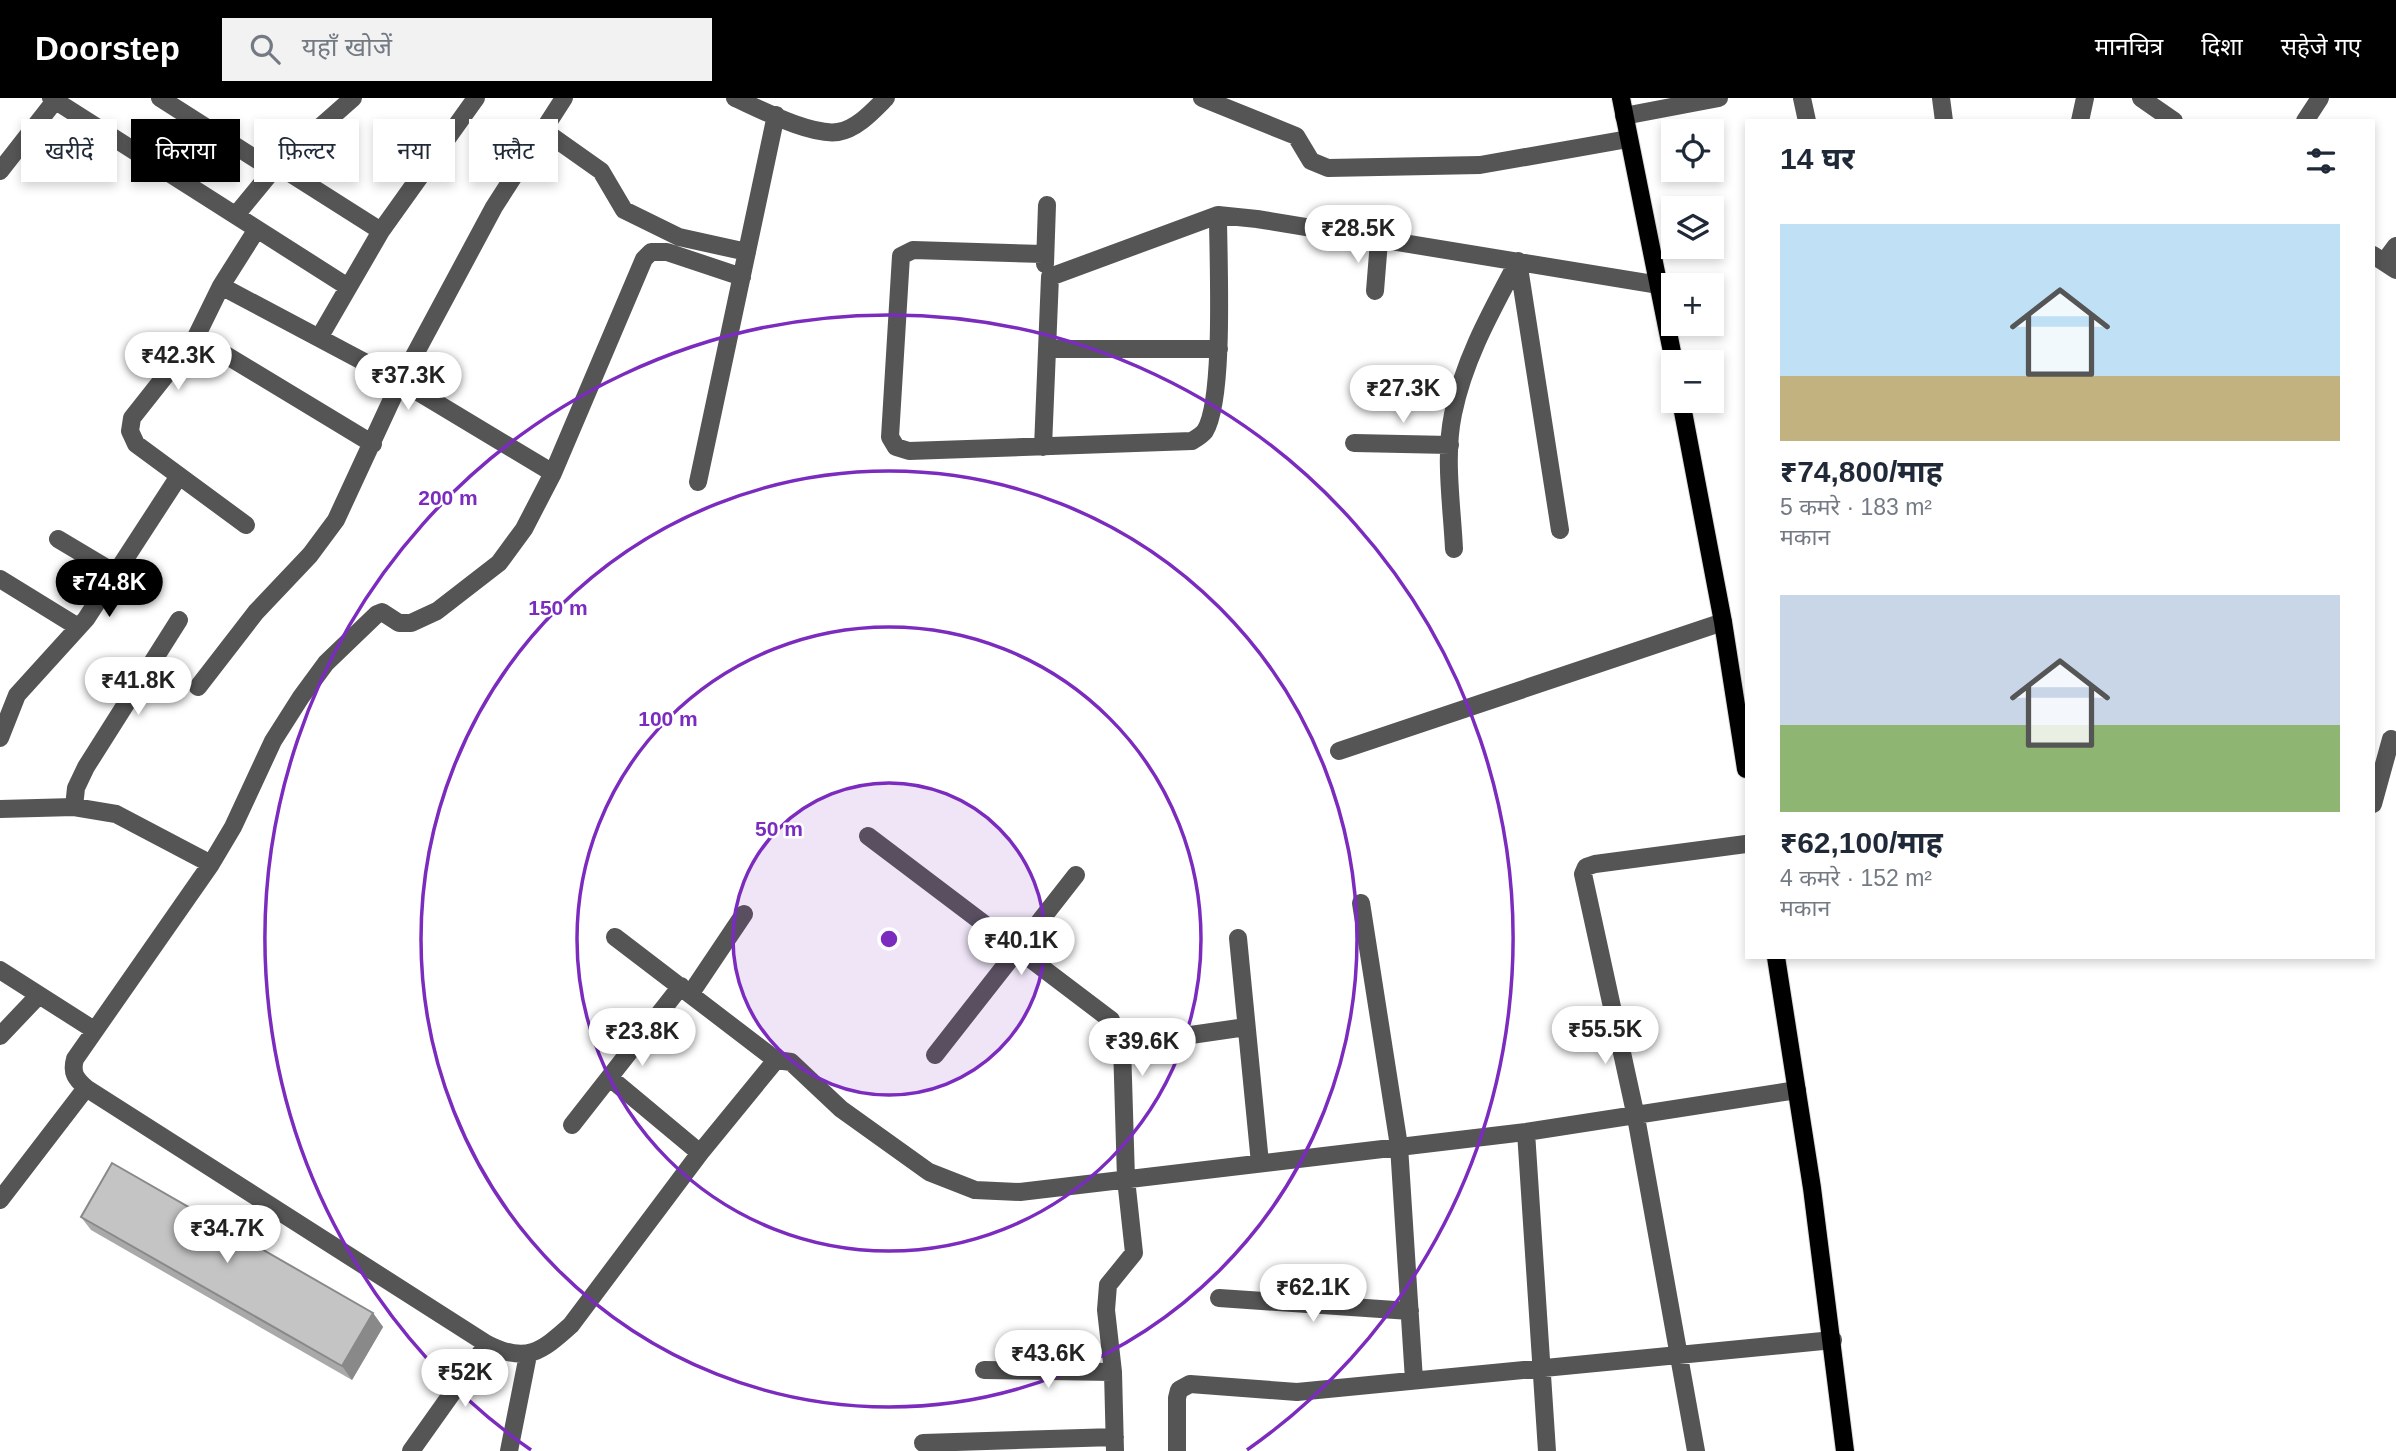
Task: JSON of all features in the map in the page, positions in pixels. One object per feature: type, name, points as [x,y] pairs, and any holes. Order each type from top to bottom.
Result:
[{"type":"main road","points":[[1622,107],[1672,350]]},
{"type":"main road","points":[[1683,413],[1723,622],[1745,763]]},
{"type":"main road","points":[[1776,959],[1833,1340],[1844,1451]]},
{"type":"street","points":[[160,98],[254,154]]},
{"type":"street","points":[[329,119],[353,98]]},
{"type":"street","points":[[319,338],[381,231],[476,98]]},
{"type":"street","points":[[550,119],[564,98]]},
{"type":"street","points":[[735,98],[813,130],[838,132],[865,119],[886,98]]},
{"type":"street","points":[[1202,98],[1296,136],[1311,161],[1328,169],[1479,165],[1628,139]]},
{"type":"street","points":[[1622,107],[1719,98]]},
{"type":"street","points":[[1802,98],[1807,119]]},
{"type":"street","points":[[1941,98],[1944,119]]},
{"type":"street","points":[[2080,119],[2085,98]]},
{"type":"street","points":[[2141,98],[2171,119]]},
{"type":"street","points":[[2306,119],[2320,98]]},
{"type":"street","points":[[0,171],[52,100],[348,287]]},
{"type":"street","points":[[698,482],[776,115]]},
{"type":"street","points":[[558,140],[601,170],[624,210],[679,236],[747,252]]},
{"type":"street","points":[[236,215],[263,182]]},
{"type":"street","points":[[300,182],[381,231]]},
{"type":"street","points":[[198,687],[256,612],[310,555],[336,520],[400,381],[510,182]]},
{"type":"street","points":[[1043,447],[1050,277],[1043,254],[1046,205]]},
{"type":"street","points":[[1050,277],[1218,215],[1257,219],[1659,285]]},
{"type":"street","points":[[1043,254],[913,250],[901,256],[890,437],[896,447],[909,451],[1192,441],[1204,432],[1210,417],[1219,349],[1218,215]]},
{"type":"street","points":[[246,525],[136,444],[130,431],[132,418],[196,337],[221,286],[257,229]]},
{"type":"street","points":[[1375,291],[1379,241]]},
{"type":"street","points":[[2384,262],[2396,246]]},
{"type":"street","points":[[743,277],[667,252],[651,252],[643,259],[553,473],[524,529],[499,563],[437,611],[411,623],[399,623],[382,612],[377,614],[326,663],[273,741],[233,827],[211,864],[94,1030],[72,1068],[75,1077],[86,1088],[487,1344],[506,1353],[528,1355],[549,1345],[571,1325],[700,1153],[776,1060]]},
{"type":"street","points":[[1454,549],[1450,445],[1452,415],[1471,352],[1518,261]]},
{"type":"street","points":[[1518,261],[1560,530]]},
{"type":"street","points":[[221,286],[400,381],[553,473]]},
{"type":"street","points":[[196,337],[373,444]]},
{"type":"street","points":[[1047,349],[1219,349]]},
{"type":"street","points":[[1354,443],[1450,445]]},
{"type":"street","points":[[0,738],[17,695],[86,619],[179,476]]},
{"type":"street","points":[[58,539],[115,573]]},
{"type":"street","points":[[0,579],[78,626]]},
{"type":"street","points":[[74,807],[76,788],[86,767],[179,620]]},
{"type":"street","points":[[1339,751],[1723,622]]},
{"type":"street","points":[[2375,733],[2393,740],[2375,798]]},
{"type":"street","points":[[0,809],[74,807],[116,814],[211,864]]},
{"type":"street","points":[[867,836],[1111,1020],[1122,1045],[1126,1179],[1135,1253],[1108,1285],[1106,1310],[1113,1372],[1115,1444],[923,1443]]},
{"type":"street","points":[[1696,1451],[1636,1117],[1583,874],[1586,867],[1595,863],[1745,844]]},
{"type":"street","points":[[935,1055],[1076,875]]},
{"type":"street","points":[[1361,903],[1399,1146],[1414,1380]]},
{"type":"street","points":[[572,1125],[686,990],[744,914]]},
{"type":"street","points":[[615,937],[776,1060],[791,1062],[841,1110],[929,1172],[975,1190],[1020,1192],[1526,1132],[1797,1090]]},
{"type":"street","points":[[1237,938],[1260,1163]]},
{"type":"street","points":[[0,970],[94,1030]]},
{"type":"street","points":[[0,1035],[39,995]]},
{"type":"street","points":[[1122,1045],[1246,1027]]},
{"type":"street","points":[[610,1078],[700,1153]]},
{"type":"street","points":[[0,1200],[86,1088]]},
{"type":"street","points":[[1526,1132],[1547,1451]]},
{"type":"street","points":[[1219,1298],[1410,1311]]},
{"type":"street","points":[[1177,1451],[1177,1398],[1184,1385],[1297,1392],[1833,1340]]},
{"type":"street","points":[[411,1451],[487,1344]]},
{"type":"street","points":[[509,1451],[528,1355]]},
{"type":"street","points":[[984,1370],[1113,1372]]},
{"type":"building","points":[[112,1163],[373,1313],[342,1366],[81,1217]]}]
